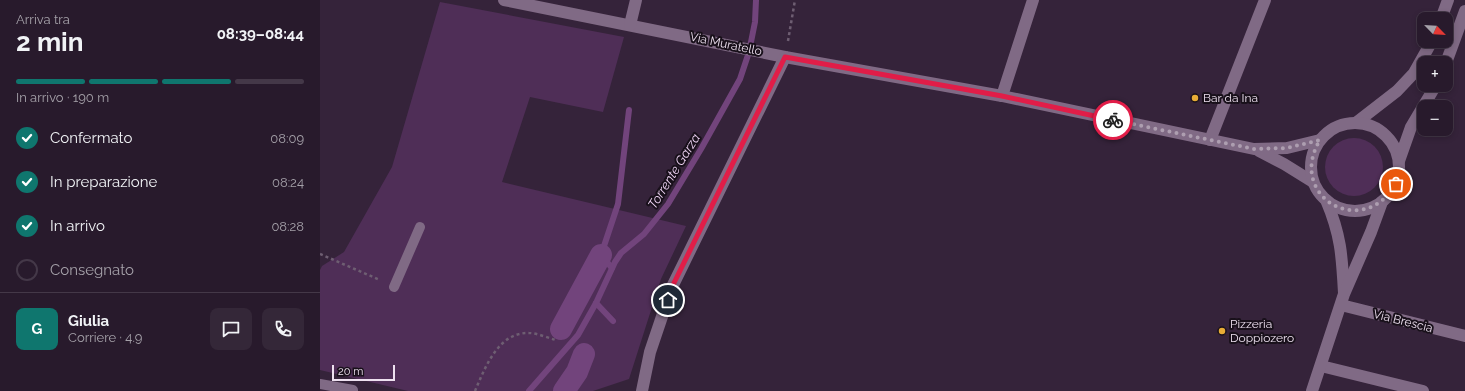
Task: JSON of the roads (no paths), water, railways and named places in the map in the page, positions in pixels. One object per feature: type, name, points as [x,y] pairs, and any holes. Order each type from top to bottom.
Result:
[{"type":"street","name":"Via Muratello","points":[[504,0],[785,57],[1002,96],[1254,149],[1287,148],[1320,140]]},
{"type":"street","points":[[630,25],[636,0]]},
{"type":"street","points":[[1002,96],[1033,0]]},
{"type":"street","points":[[1210,140],[1265,0]]},
{"type":"street","points":[[1444,12],[1448,0]]},
{"type":"street","points":[[1449,56],[1465,11]]},
{"type":"street","points":[[1358,122],[1402,87],[1414,73],[1428,48]]},
{"type":"street","points":[[642,391],[650,352],[672,287],[785,57]]},
{"type":"street","points":[[1399,161],[1393,144],[1381,130],[1370,124],[1358,122],[1336,126],[1327,132],[1314,149],[1311,160],[1313,182],[1318,192],[1336,207],[1360,211],[1371,208],[1382,202],[1396,184],[1399,161],[1411,127],[1432,92]]},
{"type":"street","name":"Via Muratello","points":[[1254,149],[1284,164],[1313,182]]},
{"type":"street","points":[[1326,200],[1335,221],[1340,242],[1343,300]]},
{"type":"street","points":[[1312,391],[1343,300],[1382,202]]},
{"type":"street","name":"Via Brescia","points":[[1343,300],[1465,336]]},
{"type":"street","points":[[1321,366],[1423,391]]},
{"type":"lane","points":[[394,287],[420,227]]},
{"type":"lane","points":[[320,384],[353,390]]},
{"type":"waterway","name":"Torrente Garza","points":[[529,391],[578,335],[596,303],[615,262],[621,253],[644,234],[668,204],[701,149],[740,79],[749,52],[755,22],[756,0]]},
{"type":"waterway","points":[[612,268],[601,255],[618,204],[629,110]]},
{"type":"waterway","points":[[561,329],[601,255]]},
{"type":"waterway","points":[[596,303],[613,321]]},
{"type":"waterway","points":[[564,391],[577,372],[584,354]]},
{"type":"place","name":"Bar da Ina","points":[[1195,98]]},
{"type":"place","name":"Pizzeria Doppiozero","points":[[1222,331]]}]
